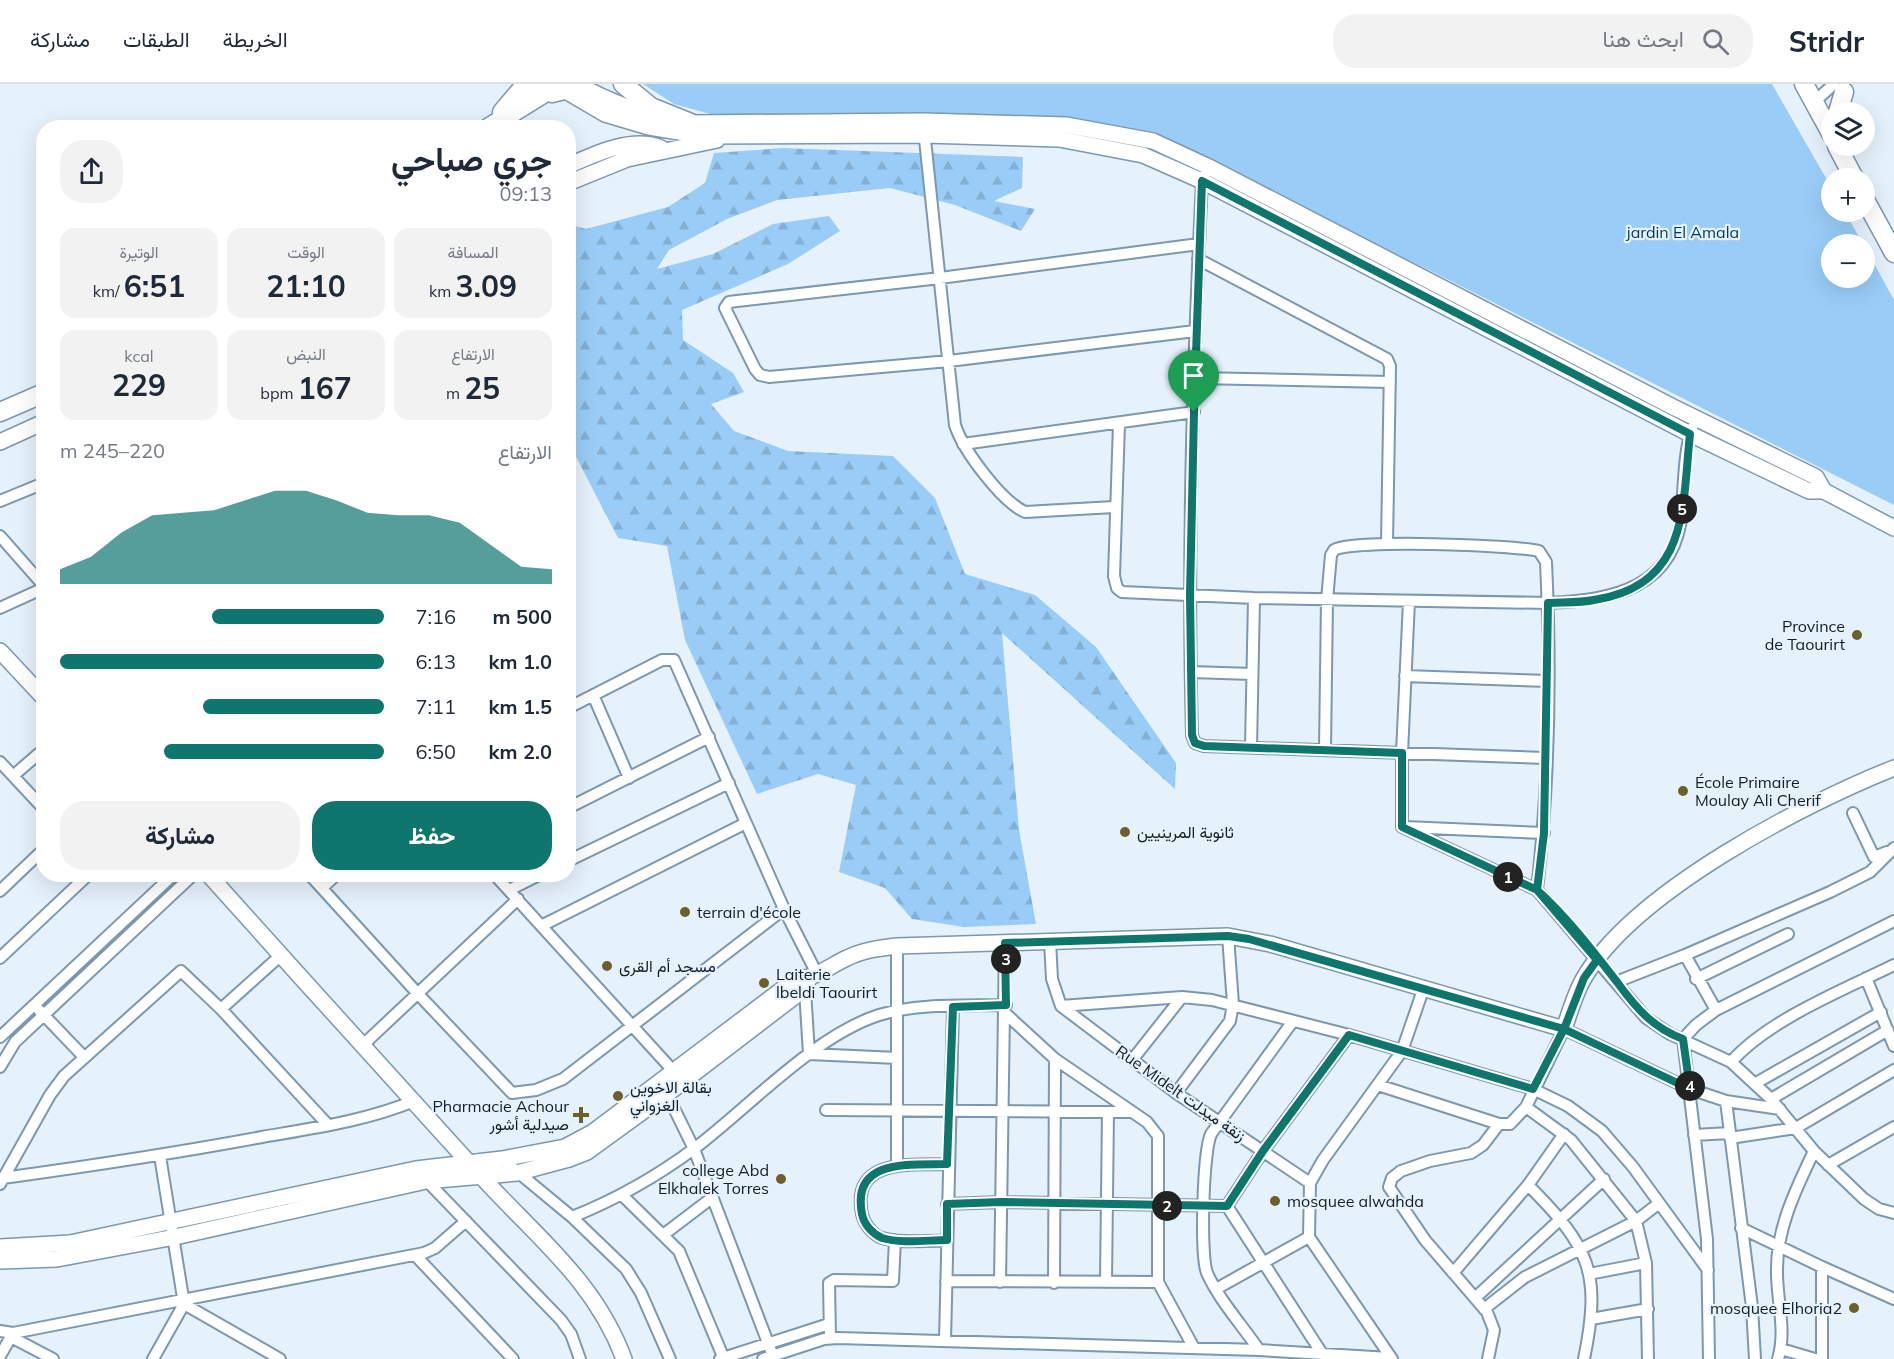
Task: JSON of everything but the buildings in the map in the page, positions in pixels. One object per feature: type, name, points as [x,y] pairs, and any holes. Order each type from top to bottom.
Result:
[{"type":"main road","points":[[495,120],[526,84]]},
{"type":"main road","points":[[624,84],[651,107],[691,123]]},
{"type":"main road","points":[[1803,84],[1821,106]]},
{"type":"main road","points":[[500,120],[559,87]]},
{"type":"main road","points":[[1830,102],[1841,87]]},
{"type":"main road","points":[[1875,219],[1894,254]]},
{"type":"main road","points":[[0,412],[36,396]]},
{"type":"street","points":[[559,87],[644,114],[691,123],[924,128]]},
{"type":"street","points":[[559,87],[605,114],[638,124],[703,136],[724,137],[1036,123],[1103,131],[1153,141],[1205,174],[1576,376],[1809,491],[1824,491],[1894,528]]},
{"type":"street","points":[[1830,102],[1841,87]]},
{"type":"street","points":[[924,128],[956,425],[963,444],[1012,505],[1025,512],[1114,507]]},
{"type":"street","points":[[576,179],[612,163],[664,149],[694,147],[724,137]]},
{"type":"street","points":[[576,163],[602,152],[642,143],[664,149]]},
{"type":"street","points":[[1205,174],[1195,331],[1190,595],[1195,743],[1204,746],[1545,758]]},
{"type":"street","points":[[1205,174],[1816,477],[1824,491]]},
{"type":"street","points":[[1195,331],[949,361],[770,377],[760,375],[726,313],[726,305],[736,301],[940,278],[1199,244]]},
{"type":"street","points":[[1198,259],[1387,359],[1390,366],[1387,543]]},
{"type":"street","points":[[1576,376],[1585,361]]},
{"type":"street","points":[[1195,378],[1390,382]]},
{"type":"street","points":[[963,444],[1194,412]]},
{"type":"street","points":[[1119,424],[1114,507],[1114,576],[1117,588],[1122,592],[1327,600],[1548,603],[1593,601],[1619,593],[1647,579],[1665,560],[1674,546],[1682,513],[1690,434],[1695,417]]},
{"type":"street","points":[[0,442],[36,426]]},
{"type":"street","points":[[0,501],[36,486]]},
{"type":"street","points":[[0,536],[36,578]]},
{"type":"street","points":[[1325,749],[1327,600],[1330,555],[1334,550],[1353,544],[1387,543],[1539,551],[1545,559],[1548,603],[1548,681],[1544,833],[1537,890]]},
{"type":"street","points":[[0,608],[36,591]]},
{"type":"street","points":[[1251,747],[1254,598]]},
{"type":"street","points":[[1402,827],[1402,753],[1409,601]]},
{"type":"street","points":[[0,651],[36,689]]},
{"type":"street","points":[[576,704],[662,660],[674,660],[784,909],[806,981],[809,1054]]},
{"type":"street","points":[[1191,672],[1252,674]]},
{"type":"street","points":[[1405,676],[1548,681]]},
{"type":"street","points":[[593,695],[629,778]]},
{"type":"street","points":[[576,803],[709,737]]},
{"type":"street","points":[[13,776],[36,756]]},
{"type":"street","points":[[0,762],[36,800]]},
{"type":"street","points":[[1378,1085],[1499,1124],[1510,1124],[1515,1121],[1526,1107],[1564,1029],[1584,978],[1611,943],[1660,899],[1724,855],[1795,813],[1894,768]]},
{"type":"street","points":[[576,857],[729,783]]},
{"type":"street","points":[[1853,813],[1874,857],[1891,850]]},
{"type":"street","points":[[543,925],[746,823]]},
{"type":"street","points":[[1402,827],[1544,833]]},
{"type":"street","points":[[1402,827],[1537,890],[1646,1018],[1661,1029],[1731,1062],[1756,1083],[1814,1150],[1864,1199],[1879,1209],[1894,1213]]},
{"type":"street","points":[[1616,981],[1685,955],[1861,877],[1877,867],[1891,850]]},
{"type":"street","points":[[0,891],[36,857]]},
{"type":"street","points":[[0,958],[81,882]]},
{"type":"street","points":[[0,1037],[165,882]]},
{"type":"street","points":[[0,1067],[15,1042],[185,882]]},
{"type":"street","points":[[215,882],[481,1176],[564,1261],[589,1292],[611,1326],[624,1359]]},
{"type":"street","points":[[316,882],[418,995],[512,1093],[552,1085],[784,909]]},
{"type":"street","points":[[322,888],[328,882]]},
{"type":"street","points":[[502,882],[679,1076]]},
{"type":"street","points":[[509,890],[525,882]]},
{"type":"street","points":[[364,1044],[518,899]]},
{"type":"street","points":[[1683,1039],[1696,1025],[1716,1010],[1894,921]]},
{"type":"street","points":[[1696,979],[1788,934]]},
{"type":"street","points":[[1176,1093],[1227,1028],[1233,1004],[1228,936]]},
{"type":"street","points":[[0,1247],[70,1243],[173,1230],[426,1181],[517,1173],[569,1159],[587,1152],[679,1076],[806,981],[849,957],[869,950],[897,946],[1228,936],[1270,944],[1564,1029],[1690,1089],[1726,1101],[1780,1109]]},
{"type":"street","points":[[1050,941],[1052,979],[1061,1006],[1182,997],[1233,1004],[1533,1089],[1568,1106],[1602,1131],[1633,1167],[1708,1270]]},
{"type":"street","points":[[1000,1282],[1006,1009],[1005,943]]},
{"type":"street","points":[[897,946],[897,1165]]},
{"type":"street","points":[[1685,955],[1696,979],[1716,1010]]},
{"type":"street","points":[[221,1009],[280,956]]},
{"type":"street","points":[[1731,1062],[1749,1043],[1774,1027],[1894,965]]},
{"type":"street","points":[[2,1181],[50,1095],[84,1057],[181,971],[221,1009],[328,1125]]},
{"type":"street","points":[[1866,978],[1894,1046]]},
{"type":"street","points":[[1391,1358],[1309,1237],[1310,1183],[1323,1160],[1402,1051],[1423,990]]},
{"type":"street","points":[[1133,1059],[1182,997]]},
{"type":"street","points":[[34,1005],[84,1057]]},
{"type":"street","name":"Rue Midelt زنقة ميدلت","points":[[1061,1006],[1176,1093],[1310,1183]]},
{"type":"street","points":[[945,1341],[947,1164],[953,1007]]},
{"type":"street","points":[[572,1218],[623,1196],[694,1149],[809,1054],[853,1026],[897,1010],[953,1007],[1006,1009],[1055,1059],[1147,1122],[1158,1136],[1158,1282],[1194,1348]]},
{"type":"street","points":[[1756,1083],[1881,1012]]},
{"type":"street","points":[[1259,1350],[1216,1289],[1204,1260],[1207,1145],[1211,1134],[1293,1021]]},
{"type":"street","points":[[1771,1099],[1888,1030]]},
{"type":"street","points":[[1227,1206],[1263,1151],[1349,1035]]},
{"type":"street","points":[[1683,1039],[1705,1224],[1709,1359]]},
{"type":"street","points":[[809,1054],[897,1058]]},
{"type":"street","points":[[1054,1283],[1057,1112],[1055,1059]]},
{"type":"street","points":[[1694,1135],[1730,1135],[1796,1128],[1894,1070]]},
{"type":"street","points":[[664,1088],[694,1149],[713,1197],[767,1343],[768,1357],[830,1338],[1321,1352],[1391,1358]]},
{"type":"street","points":[[0,1261],[57,1259],[416,1168],[502,1160],[565,1147],[664,1088]]},
{"type":"street","points":[[2,1181],[160,1156],[379,1116],[414,1101]]},
{"type":"street","points":[[1726,1101],[1752,1307],[1755,1359]]},
{"type":"street","points":[[1526,1107],[1564,1134],[1604,1179],[1636,1221],[1646,1263],[1648,1359]]},
{"type":"street","points":[[826,1110],[1132,1112]]},
{"type":"street","points":[[1106,1282],[1108,1112]]},
{"type":"street","points":[[1488,1359],[1494,1330],[1484,1309],[1425,1240],[1395,1198],[1389,1182],[1395,1175],[1416,1165],[1477,1151],[1499,1124]]},
{"type":"street","points":[[1828,1165],[1894,1127]]},
{"type":"street","points":[[1453,1273],[1528,1185],[1564,1134]]},
{"type":"street","points":[[1814,1150],[1790,1207],[1778,1247],[1777,1283],[1783,1333],[1780,1354],[1815,1359]]},
{"type":"street","points":[[153,1359],[183,1301],[160,1156]]},
{"type":"street","points":[[502,1160],[572,1218],[632,1278],[669,1359]]},
{"type":"street","points":[[947,1164],[897,1165],[879,1170],[862,1188],[860,1202],[863,1219],[870,1230],[880,1237],[895,1240],[947,1240]]},
{"type":"street","points":[[416,1168],[561,1320],[571,1334],[580,1359]]},
{"type":"street","points":[[1475,1298],[1604,1179]]},
{"type":"street","points":[[1528,1185],[1561,1218],[1581,1248],[1589,1274],[1591,1319],[1584,1359]]},
{"type":"street","points":[[623,1196],[663,1234],[685,1261],[722,1358],[829,1324]]},
{"type":"street","points":[[663,1234],[713,1197]]},
{"type":"street","points":[[947,1204],[1001,1202],[1227,1206]]},
{"type":"street","points":[[1484,1309],[1525,1277],[1636,1221],[1658,1204]]},
{"type":"street","points":[[1227,1206],[1321,1352]]},
{"type":"street","points":[[0,1356],[12,1335],[415,1255],[435,1248],[466,1221]]},
{"type":"street","points":[[1741,1228],[1894,1299]]},
{"type":"street","points":[[1216,1289],[1309,1237]]},
{"type":"street","points":[[830,1338],[829,1283],[834,1280],[893,1281],[895,1240]]},
{"type":"street","points":[[415,1255],[513,1359]]},
{"type":"street","points":[[1589,1274],[1646,1263]]},
{"type":"street","points":[[1822,1267],[1822,1359]]},
{"type":"street","points":[[946,1281],[1158,1282]]},
{"type":"street","points":[[183,1301],[279,1359]]},
{"type":"street","points":[[1591,1319],[1648,1309]]},
{"type":"street","points":[[0,1331],[12,1335],[53,1359]]},
{"type":"green space","name":"jardin El Amala","points":[[643,84],[1772,84],[1821,170],[1821,222],[1851,222],[1857,234],[1821,234],[1821,288],[1875,288],[1875,265],[1894,300],[1894,505],[1429,270],[1201,159],[1072,123],[768,120],[714,115],[674,104]]},
{"type":"green space","points":[[783,148],[1023,157],[1022,188],[994,201],[1035,209],[1021,231],[955,205],[890,188],[777,200],[727,219],[669,250],[657,269],[713,254],[773,224],[829,216],[840,231],[788,264],[682,310],[683,340],[733,373],[744,392],[711,404],[734,431],[788,451],[893,456],[935,498],[965,574],[1035,595],[1096,647],[1176,763],[1175,789],[1002,633],[1019,830],[1036,924],[964,927],[912,919],[885,888],[839,872],[856,785],[818,774],[757,794],[685,640],[667,546],[618,538],[576,457],[576,226],[586,229],[668,207],[705,183],[714,153]]},
{"type":"place","name":"Province de Taourirt","points":[[1857,635]]},
{"type":"place","name":"École Primaire Moulay Ali Cherif","points":[[1683,791]]},
{"type":"place","name":"ثانوية المرينيين","points":[[1125,832]]},
{"type":"place","name":"terrain d'école","points":[[685,912]]},
{"type":"place","name":"مسجد أم القرى","points":[[607,966]]},
{"type":"place","name":"Laiterie lbeldi Taourirt","points":[[764,983]]},
{"type":"place","name":"بقالة الاخوين الغزواني","points":[[618,1096]]},
{"type":"place","name":"Pharmacie Achour صيدلية أشور","points":[[581,1115]]},
{"type":"place","name":"college Abd Elkhalek Torres","points":[[781,1179]]},
{"type":"place","name":"mosquee alwahda","points":[[1275,1201]]},
{"type":"place","name":"mosquee Elhoria2","points":[[1854,1308]]},
{"type":"route","points":[[1194,412],[1190,595],[1192,735],[1195,743],[1204,746],[1402,753],[1400,820],[1402,827],[1537,890],[1557,910],[1597,960],[1584,978],[1564,1029],[1533,1089],[1349,1035],[1263,1151],[1227,1206],[1001,1202],[947,1204],[947,1240],[895,1240],[880,1237],[870,1230],[863,1219],[860,1202],[862,1188],[879,1170],[897,1165],[947,1164],[953,1007],[1006,1005],[1005,943],[1228,936],[1249,939],[1564,1029],[1623,1055],[1690,1089],[1683,1039],[1661,1029],[1630,1002],[1616,981],[1557,910],[1542,894],[1537,890],[1544,833],[1548,603],[1593,601],[1609,597],[1647,579],[1665,560],[1674,546],[1679,529],[1690,434],[1202,181],[1195,331],[1194,412]]}]
